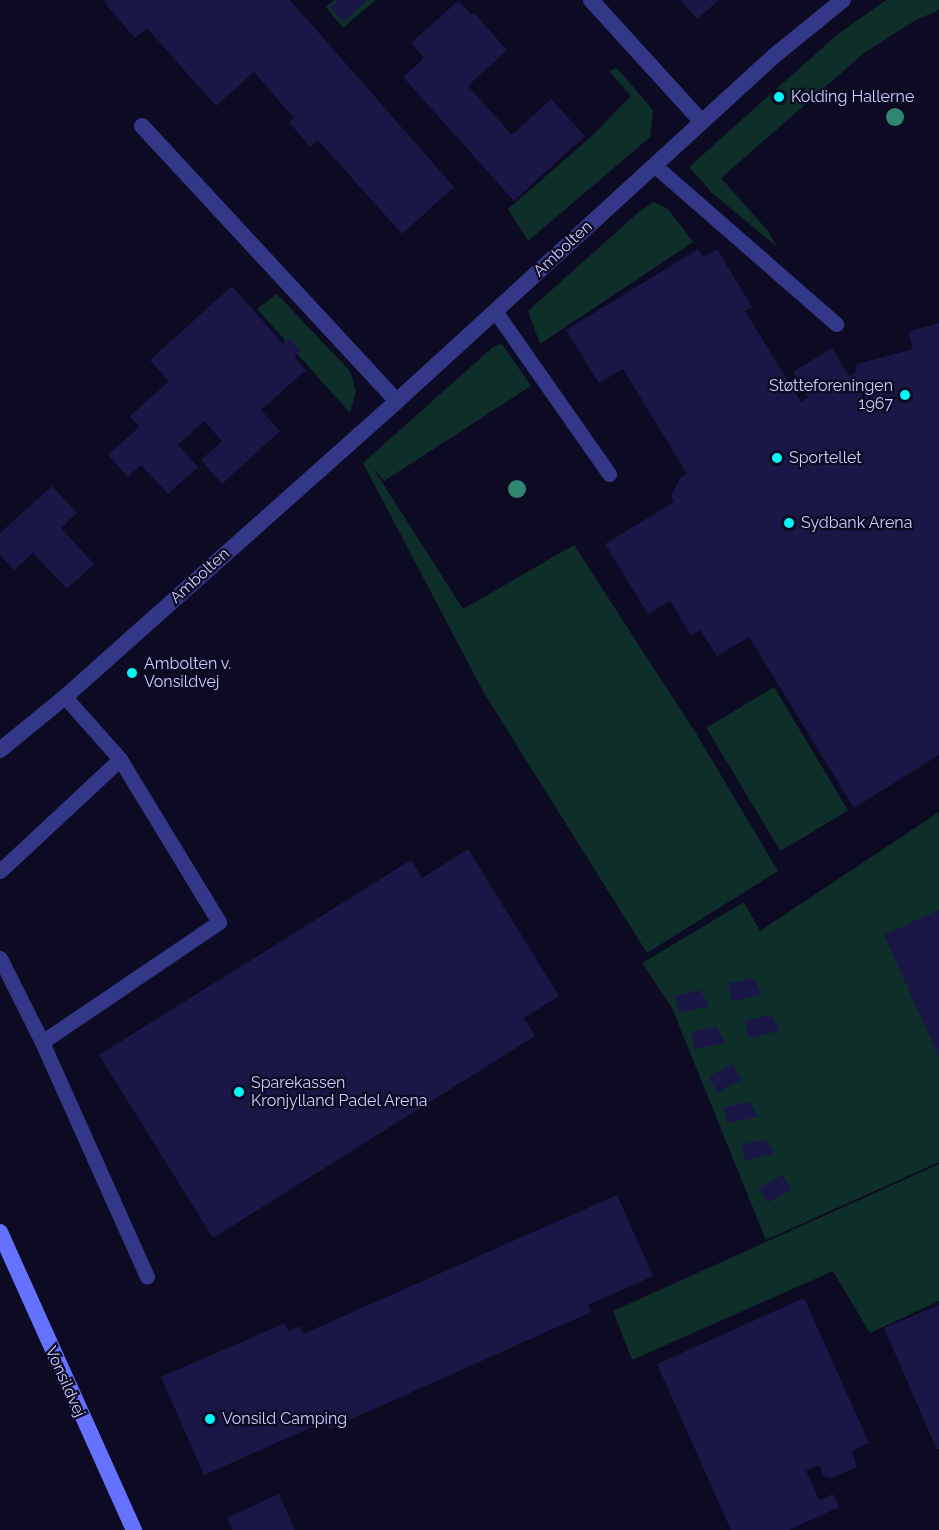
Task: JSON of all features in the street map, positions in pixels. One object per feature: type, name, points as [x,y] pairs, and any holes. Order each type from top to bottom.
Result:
[{"type":"main road","name":"Vonsildvej","points":[[0,1232],[134,1530]]},
{"type":"street","points":[[591,0],[701,121]]},
{"type":"street","name":"Ambolten","points":[[0,750],[65,697],[398,401],[774,56],[843,0]]},
{"type":"street","points":[[142,126],[398,401]]},
{"type":"lane","points":[[654,165],[836,324]]},
{"type":"lane","points":[[495,311],[609,474]]},
{"type":"lane","points":[[42,1042],[219,922],[120,759],[65,697]]},
{"type":"lane","points":[[0,871],[120,759]]},
{"type":"lane","points":[[0,958],[42,1042],[147,1277]]},
{"type":"green space","points":[[334,0],[376,0],[343,28],[326,7]]},
{"type":"green space","points":[[886,0],[939,0],[939,10],[916,20],[864,53],[721,178],[768,231],[776,246],[712,193],[689,167],[838,34]]},
{"type":"green space","points":[[617,68],[653,110],[650,137],[528,241],[508,209],[594,134],[631,96],[609,71]]},
{"type":"green space","points":[[654,202],[668,209],[693,242],[540,344],[528,311],[640,211]]},
{"type":"green space","points":[[277,294],[350,371],[356,391],[350,413],[257,309]]},
{"type":"green space","points":[[502,344],[531,386],[384,481],[373,468],[463,609],[574,545],[697,735],[778,871],[647,953],[484,693],[363,463],[493,347]]},
{"type":"green space","points":[[774,687],[848,810],[780,851],[706,728]]},
{"type":"green space","points":[[939,812],[939,1162],[766,1240],[672,1008],[642,963],[744,902],[760,931]]},
{"type":"green space","points":[[939,1164],[939,1301],[870,1333],[833,1271],[632,1360],[613,1311]]},
{"type":"building","points":[[106,0],[290,0],[454,187],[402,234],[318,140],[310,147],[289,122],[294,118],[254,72],[216,106],[147,28],[135,38],[104,2]]},
{"type":"building","points":[[339,0],[367,0],[343,22],[330,7]]},
{"type":"building","points":[[680,0],[719,0],[697,19]]},
{"type":"building","points":[[458,1],[472,15],[474,13],[507,50],[468,86],[512,135],[551,99],[585,136],[514,201],[403,77],[424,58],[411,43]]},
{"type":"building","name":"Sydbank Arena","points":[[698,249],[703,257],[717,249],[752,307],[745,311],[801,402],[808,397],[793,372],[832,348],[849,376],[855,373],[857,364],[913,349],[908,332],[939,323],[939,755],[854,808],[749,637],[717,656],[700,630],[691,635],[670,601],[648,614],[605,544],[674,502],[671,496],[680,478],[687,474],[623,369],[599,383],[566,330]]},
{"type":"building","points":[[232,286],[283,344],[289,338],[301,351],[294,357],[306,370],[261,410],[280,431],[222,484],[201,460],[222,441],[204,421],[178,445],[198,467],[168,494],[141,465],[128,477],[108,455],[139,427],[130,416],[169,381],[150,360]]},
{"type":"building","points":[[52,486],[77,513],[61,528],[94,564],[67,589],[33,553],[14,570],[0,555],[0,533]]},
{"type":"building","points":[[468,849],[559,996],[524,1018],[535,1036],[213,1238],[99,1055],[411,860],[422,878]]},
{"type":"building","points":[[939,910],[939,1057],[884,935]]},
{"type":"building","points":[[754,978],[762,995],[732,1001],[728,984]]},
{"type":"building","points":[[700,990],[709,1006],[679,1013],[675,996]]},
{"type":"building","points":[[771,1015],[779,1031],[749,1038],[745,1020]]},
{"type":"building","points":[[717,1027],[725,1043],[695,1049],[691,1032]]},
{"type":"building","points":[[733,1064],[741,1080],[717,1092],[709,1076]]},
{"type":"building","points":[[749,1102],[758,1117],[727,1123],[724,1107]]},
{"type":"building","points":[[765,1139],[774,1153],[745,1161],[741,1145]]},
{"type":"building","points":[[783,1175],[791,1190],[767,1203],[759,1188]]},
{"type":"building","points":[[617,1195],[653,1276],[588,1305],[591,1312],[329,1429],[326,1421],[204,1475],[161,1377],[285,1323],[289,1331],[300,1326],[303,1334]]},
{"type":"building","points":[[804,1298],[869,1443],[852,1451],[857,1467],[828,1479],[827,1476],[824,1477],[819,1465],[806,1471],[819,1500],[833,1494],[839,1507],[789,1530],[731,1530],[657,1364]]},
{"type":"building","points":[[939,1305],[939,1449],[937,1450],[884,1328]]},
{"type":"building","points":[[279,1494],[295,1530],[233,1530],[227,1518]]},
{"type":"place","name":"Kolding Hallerne","points":[[779,97]]},
{"type":"place","name":"Støtteforeningen 1967","points":[[905,395]]},
{"type":"place","name":"Sportellet","points":[[777,458]]},
{"type":"place","name":"Sydbank Arena","points":[[789,523]]},
{"type":"place","name":"Ambolten v. Vonsildvej","points":[[132,673]]},
{"type":"place","name":"Sparekassen Kronjylland Padel Arena","points":[[239,1092]]},
{"type":"place","name":"Vonsild Camping","points":[[210,1419]]}]
